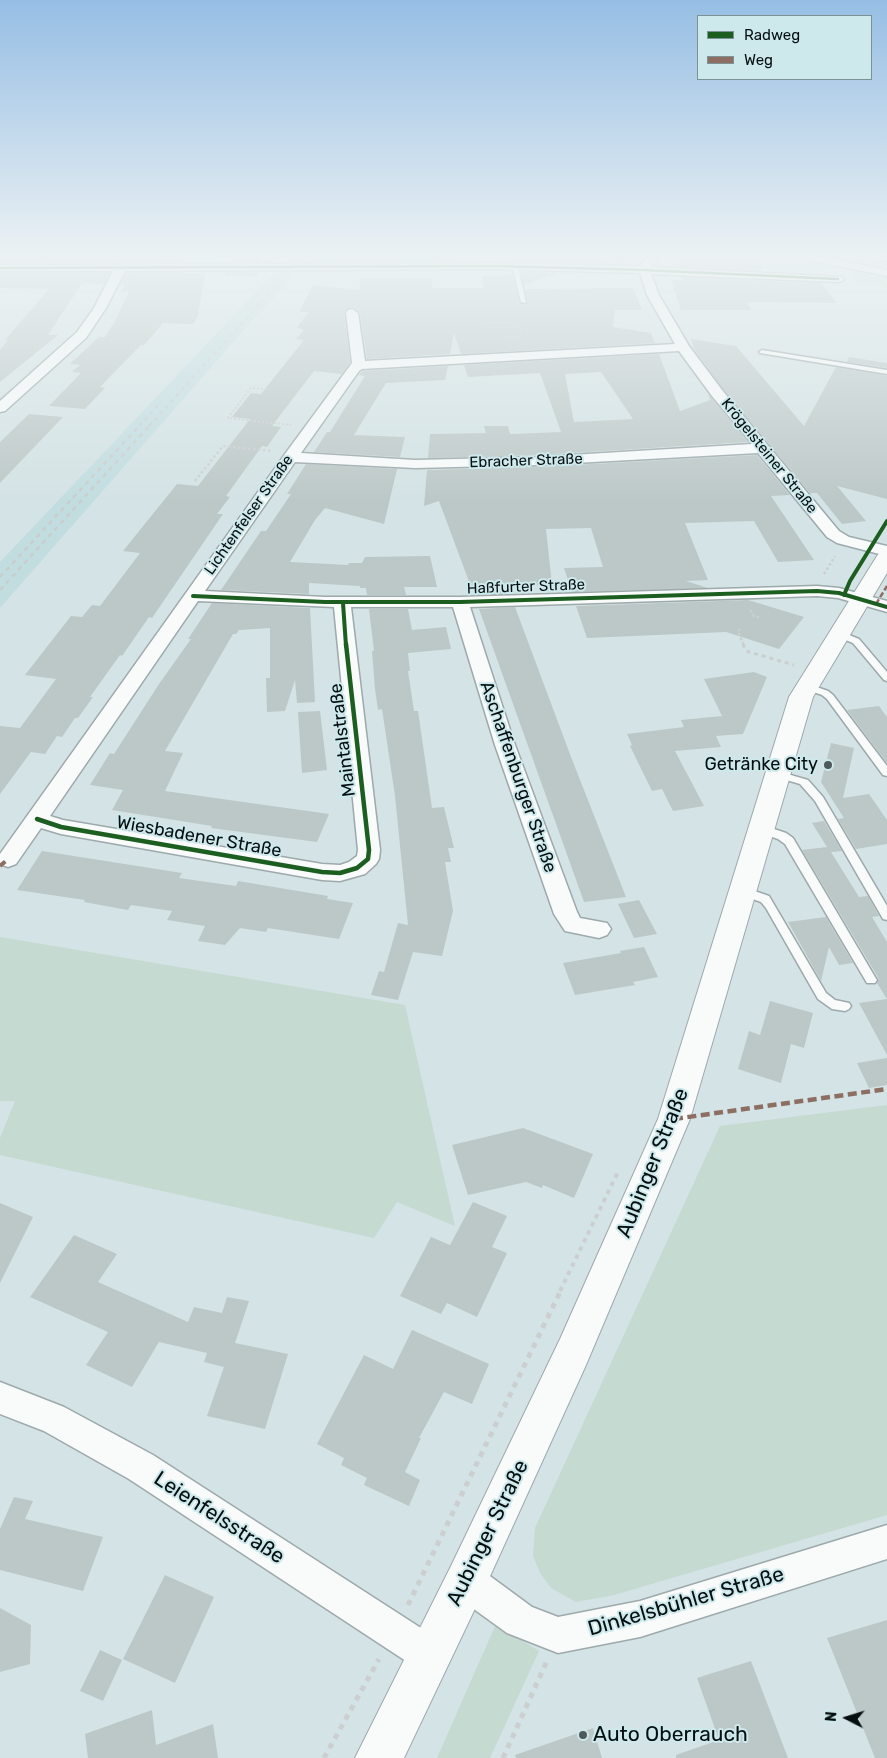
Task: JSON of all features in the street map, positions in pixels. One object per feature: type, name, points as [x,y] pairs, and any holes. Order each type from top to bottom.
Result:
[{"type":"main road","name":"Aubinger Straße","points":[[379,1758],[428,1654],[466,1581],[573,1352],[674,1120],[801,696],[799,676],[839,634],[874,603],[887,556]]},
{"type":"street","points":[[0,408],[6,396],[79,337]]},
{"type":"street","points":[[355,337],[359,364],[683,347]]},
{"type":"street","name":"Krögelsteiner Straße","points":[[677,337],[716,393],[833,534],[844,540],[887,551]]},
{"type":"street","name":"Lichtenfelser Straße","points":[[8,859],[292,455],[354,368],[359,364]]},
{"type":"street","name":"Ebracher Straße","points":[[292,455],[415,464],[538,461],[762,448]]},
{"type":"street","name":"Haßfurter Straße","points":[[193,596],[343,603],[460,602],[817,591],[874,603]]},
{"type":"street","name":"Aschaffenburger Straße","points":[[460,602],[505,745],[566,914],[573,924],[599,929]]},
{"type":"street","name":"Maintalstraße","points":[[343,603],[343,619],[369,850],[368,859],[357,868]]},
{"type":"street","name":"Wiesbadener Straße","points":[[37,819],[61,827],[322,872],[340,873],[357,868]]},
{"type":"street","name":"Leienfelsstraße","points":[[0,1398],[53,1418],[141,1467],[428,1654]]},
{"type":"street","name":"Dinkelsbühler Straße","points":[[558,1635],[640,1619],[887,1542]]},
{"type":"street","points":[[466,1581],[520,1620],[558,1635]]},
{"type":"lane","points":[[762,352],[887,372]]},
{"type":"lane","points":[[839,634],[856,641],[887,678]]},
{"type":"lane","points":[[799,676],[830,697],[887,773]]},
{"type":"lane","points":[[777,774],[804,782],[819,799],[887,916]]},
{"type":"lane","points":[[762,829],[782,836],[789,841],[871,980]]},
{"type":"lane","points":[[743,891],[765,899],[822,996],[832,1004],[845,1006]]},
{"type":"path","points":[[492,339],[520,337]]},
{"type":"path","points":[[267,389],[251,388],[228,418],[292,425]]},
{"type":"path","points":[[195,481],[223,446],[292,455]]},
{"type":"path","points":[[819,581],[838,551]]},
{"type":"path","points":[[740,628],[738,632],[746,651],[799,676]]},
{"type":"path","points":[[324,1758],[395,1632],[621,1165]]},
{"type":"path","points":[[503,1758],[558,1635]]},
{"type":"shaded area","points":[[213,337],[238,337],[0,608],[0,562]]},
{"type":"green space","points":[[0,937],[405,1005],[455,1226],[397,1202],[374,1238],[0,1155],[0,1138],[15,1101],[0,1101]]},
{"type":"green space","points":[[887,1105],[887,1515],[614,1595],[576,1602],[551,1588],[540,1573],[533,1556],[535,1528],[720,1126]]},
{"type":"green space","points":[[496,1624],[539,1651],[490,1758],[437,1758]]},
{"type":"building","points":[[8,337],[55,337],[0,382],[0,350],[8,340],[5,340]]},
{"type":"building","points":[[99,337],[151,337],[100,387],[105,388],[85,409],[49,406],[81,373],[72,372],[80,365],[70,364]]},
{"type":"building","points":[[298,337],[347,337],[350,362],[342,374],[314,371],[272,426],[281,427],[267,447],[262,446],[226,496],[230,497],[217,514],[223,514],[152,618],[149,617],[90,697],[93,697],[78,718],[75,718],[62,737],[57,736],[45,754],[31,752],[0,794],[0,726],[20,728],[56,679],[25,675],[71,616],[82,617],[92,605],[100,606],[140,553],[123,551],[177,484],[198,486],[250,419],[232,417],[251,393],[261,394],[304,340],[296,339]]},
{"type":"building","points":[[364,337],[453,337],[450,354],[367,359]]},
{"type":"building","points":[[455,337],[653,337],[655,343],[461,354]]},
{"type":"building","points":[[691,339],[736,346],[804,426],[836,367],[887,376],[887,499],[837,486],[866,521],[842,524],[817,493],[810,493],[723,389],[694,349]]},
{"type":"building","points":[[659,354],[680,411],[710,400],[708,394],[748,442],[538,455],[428,458],[430,434],[486,433],[484,426],[508,426],[510,434],[561,432],[540,373],[468,377],[464,365]],"holes":[[[601,372],[633,419],[574,422],[565,374]]]},
{"type":"building","points":[[849,357],[887,363],[887,368],[847,362]]},
{"type":"building","points":[[448,366],[445,380],[386,383],[354,435],[405,437],[400,457],[314,452],[327,432],[330,432],[365,376],[358,375],[363,371]]},
{"type":"building","points":[[29,414],[63,417],[0,483],[0,442]]},
{"type":"building","points":[[757,455],[790,495],[771,496],[814,560],[778,562],[754,521],[685,523],[708,580],[686,581],[708,588],[572,592],[564,568],[603,567],[591,528],[546,529],[552,585],[507,586],[509,594],[474,595],[439,501],[424,506],[427,470],[538,467]]},
{"type":"building","points":[[306,464],[397,469],[384,524],[325,508],[315,520],[290,562],[348,565],[349,563],[362,563],[365,557],[430,556],[437,587],[404,587],[406,595],[367,595],[366,588],[360,588],[360,586],[309,583],[309,594],[221,590],[261,531],[266,531],[291,494],[287,494]]},
{"type":"building","points":[[748,600],[804,617],[779,649],[726,632],[587,638],[576,606]]},
{"type":"building","points":[[212,603],[310,608],[315,702],[297,703],[295,680],[285,711],[267,712],[266,678],[270,678],[270,628],[239,630],[236,634],[233,634],[165,751],[183,753],[165,791],[329,814],[317,842],[211,828],[212,826],[112,810],[123,790],[90,785],[110,753],[114,754],[159,684],[191,639],[188,639]]},
{"type":"building","points":[[515,607],[626,897],[584,902],[479,609]]},
{"type":"building","points":[[369,609],[408,609],[412,630],[446,627],[451,649],[408,653],[410,671],[408,671],[414,711],[418,711],[432,808],[444,807],[454,848],[448,848],[451,862],[445,862],[453,911],[442,956],[413,952],[398,1000],[371,995],[379,971],[384,972],[398,923],[408,925],[395,796],[382,709],[378,710],[375,689],[372,651],[374,651]]},
{"type":"building","points":[[754,672],[767,677],[743,734],[716,736],[721,747],[675,751],[704,806],[673,811],[662,789],[652,791],[630,746],[632,745],[627,734],[684,727],[681,720],[722,716],[704,679]]},
{"type":"building","points":[[879,706],[887,717],[887,763],[847,710]]},
{"type":"building","points":[[320,711],[327,770],[302,773],[298,712]]},
{"type":"building","points":[[831,743],[854,748],[843,798],[869,794],[887,820],[887,844],[856,849],[838,819],[844,818],[821,782]]},
{"type":"building","points":[[824,821],[842,851],[831,852],[859,897],[868,896],[879,916],[872,917],[887,942],[887,999],[877,983],[879,979],[802,850],[827,847],[812,823]]},
{"type":"building","points":[[42,851],[182,873],[179,878],[236,886],[238,881],[328,896],[327,899],[353,903],[339,939],[268,928],[266,932],[240,928],[225,945],[198,941],[205,926],[167,920],[172,911],[131,905],[128,910],[84,902],[85,900],[17,890]]},
{"type":"building","points":[[639,900],[657,934],[634,938],[618,904]]},
{"type":"building","points":[[826,917],[853,963],[839,965],[829,947],[821,981],[788,922]]},
{"type":"building","points":[[644,947],[658,977],[633,982],[635,985],[575,995],[563,963]]},
{"type":"building","points":[[887,999],[887,1055],[859,1003]]},
{"type":"building","points":[[770,1001],[813,1013],[804,1048],[791,1044],[781,1083],[738,1069],[749,1031],[760,1035]]},
{"type":"building","points":[[887,1058],[887,1085],[869,1088],[857,1063]]},
{"type":"building","points":[[523,1128],[593,1154],[574,1198],[543,1185],[542,1188],[526,1182],[468,1195],[452,1145]]},
{"type":"building","points":[[473,1202],[507,1216],[492,1247],[507,1253],[477,1317],[447,1303],[441,1314],[400,1296],[431,1237],[450,1245]]},
{"type":"building","points":[[0,1203],[33,1217],[0,1283]]},
{"type":"building","points":[[74,1235],[117,1254],[98,1282],[188,1322],[194,1307],[222,1313],[227,1297],[249,1301],[235,1343],[288,1354],[265,1429],[207,1416],[224,1367],[204,1362],[207,1353],[159,1342],[132,1387],[86,1365],[108,1332],[30,1297]]},
{"type":"building","points":[[412,1330],[489,1364],[472,1404],[444,1392],[419,1438],[421,1438],[405,1472],[420,1480],[409,1506],[364,1485],[367,1478],[341,1465],[344,1458],[317,1444],[364,1355],[393,1369]]},
{"type":"building","points":[[14,1497],[33,1501],[25,1519],[103,1537],[83,1591],[0,1570],[0,1529]]},
{"type":"building","points":[[165,1575],[214,1597],[175,1683],[123,1659]]},
{"type":"building","points":[[0,1608],[31,1625],[30,1664],[0,1672]]},
{"type":"building","points":[[887,1620],[887,1758],[875,1758],[827,1638]]},
{"type":"building","points":[[100,1650],[122,1660],[103,1701],[80,1691]]},
{"type":"building","points":[[751,1661],[788,1758],[676,1758],[676,1755],[719,1740],[697,1678]]},
{"type":"building","points":[[152,1710],[156,1745],[213,1724],[218,1758],[88,1758],[85,1734]]},
{"type":"building","name":"Auto Oberrauch","points":[[593,1728],[602,1758],[516,1758],[515,1755]]},
{"type":"railway","points":[[149,426],[230,337]]},
{"type":"railway","points":[[139,426],[161,402]]},
{"type":"railway","points":[[0,577],[140,425]]},
{"type":"railway","points":[[0,590],[150,425]]},
{"type":"marked path","points":[[876,604],[887,586]]},
{"type":"marked path","points":[[0,866],[8,859]]},
{"type":"marked path","points":[[674,1119],[887,1089]]},
{"type":"cycle path","points":[[844,595],[850,581],[887,521]]},
{"type":"cycle path","points":[[193,596],[325,602],[460,602],[817,591],[839,593],[887,607]]},
{"type":"cycle path","points":[[37,819],[61,827],[322,872],[340,873],[357,868],[368,859],[369,850],[342,609],[343,603]]},
{"type":"place","name":"Getränke City","points":[[828,765]]},
{"type":"place","name":"Auto Oberrauch","points":[[583,1735]]}]
